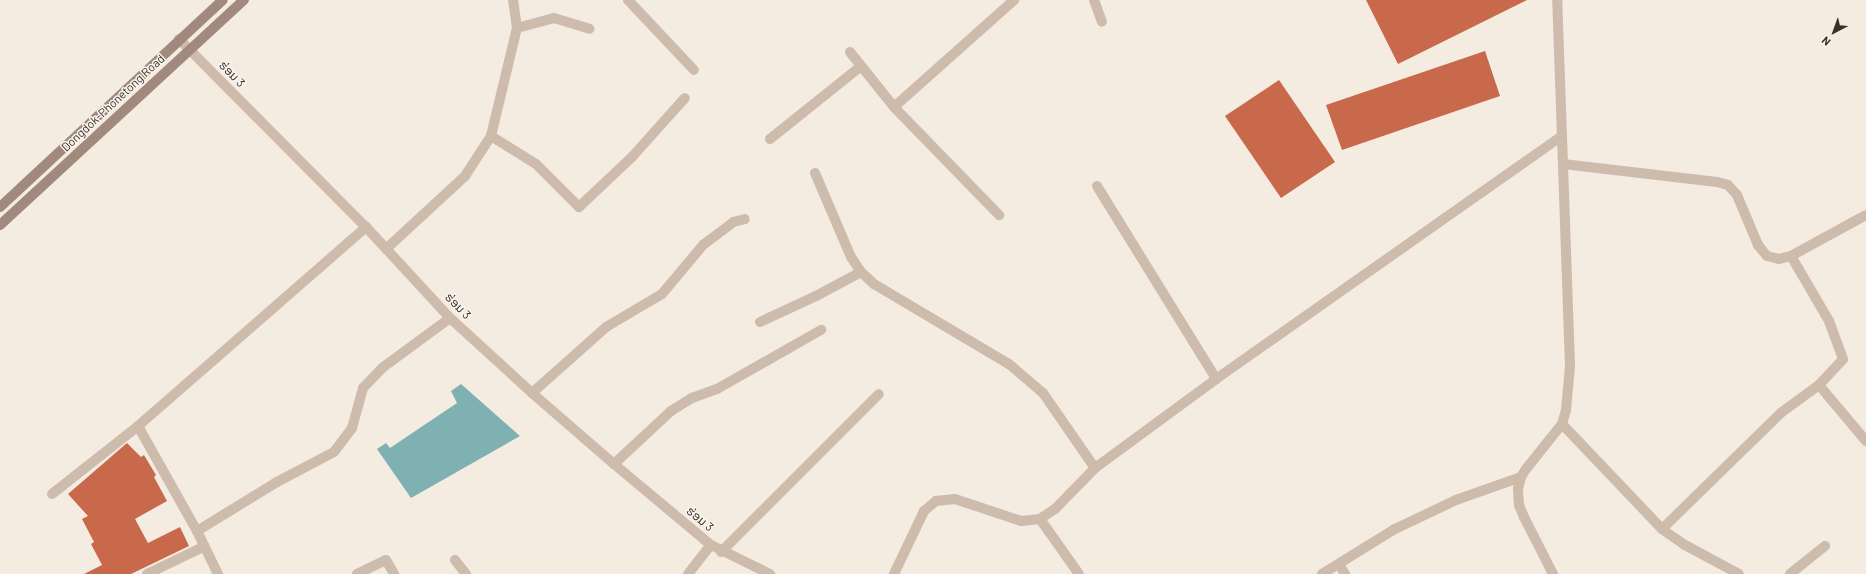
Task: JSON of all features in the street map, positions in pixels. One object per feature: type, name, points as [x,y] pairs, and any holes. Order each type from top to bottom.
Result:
[{"type":"main road","name":"Dongdok-Phonetong Road","points":[[0,206],[179,39],[223,0]]},
{"type":"main road","name":"Dongdok-Phonetong Road","points":[[0,225],[244,0]]},
{"type":"street","points":[[386,249],[466,176],[491,136],[517,28],[513,0]]},
{"type":"street","points":[[628,0],[694,70]]},
{"type":"street","points":[[894,106],[1014,0]]},
{"type":"street","points":[[1094,0],[1102,22]]},
{"type":"street","points":[[1553,574],[1519,505],[1518,489],[1521,477],[1562,424],[1566,410],[1570,366],[1557,0]]},
{"type":"street","points":[[517,28],[554,18],[589,29]]},
{"type":"street","name":"ຮ່ອມ 3","points":[[179,39],[366,228],[450,318],[532,393],[711,545],[688,574]]},
{"type":"street","points":[[850,52],[860,67],[894,106],[999,215]]},
{"type":"street","points":[[770,139],[860,67]]},
{"type":"street","points":[[491,136],[536,164],[579,207],[632,157],[685,98]]},
{"type":"street","points":[[894,574],[924,511],[936,502],[955,499],[1021,521],[1040,519],[1055,509],[1094,468],[1216,379],[1562,136]]},
{"type":"street","points":[[1563,164],[1717,182],[1728,185],[1737,195],[1758,245],[1767,256],[1780,259],[1791,256],[1866,215]]},
{"type":"street","points":[[815,173],[851,258],[861,272],[874,284],[1009,364],[1043,393],[1094,468]]},
{"type":"street","points":[[1097,186],[1216,379]]},
{"type":"street","points":[[532,393],[606,327],[662,294],[703,246],[733,222],[745,219]]},
{"type":"street","points":[[52,494],[138,426],[366,228]]},
{"type":"street","points":[[1662,529],[1782,412],[1819,385],[1843,358],[1829,321],[1791,256]]},
{"type":"street","points":[[760,322],[816,296],[861,272]]},
{"type":"street","points":[[197,531],[277,482],[334,452],[352,428],[363,388],[382,368],[450,318]]},
{"type":"street","points":[[614,464],[671,411],[692,398],[717,389],[821,330]]},
{"type":"street","points":[[1819,385],[1866,441]]},
{"type":"street","points":[[721,552],[879,394]]},
{"type":"street","points":[[1562,424],[1662,529],[1685,545],[1739,574]]},
{"type":"street","points":[[138,426],[197,531],[218,574]]},
{"type":"street","points":[[1322,574],[1395,529],[1456,500],[1521,477]]},
{"type":"street","points":[[1040,519],[1079,574]]},
{"type":"street","points":[[711,545],[721,552],[770,574]]},
{"type":"street","points":[[147,574],[205,546]]},
{"type":"street","points":[[1790,574],[1825,546]]},
{"type":"street","points":[[357,574],[386,560],[394,574]]},
{"type":"street","points":[[455,560],[466,574]]},
{"type":"street","points":[[1339,564],[1345,574]]},
{"type":"water","points":[[461,384],[520,436],[411,498],[377,449],[386,443],[390,448],[457,403],[451,391]]},
{"type":"building","points":[[1366,0],[1527,0],[1398,64]]},
{"type":"building","points":[[1485,51],[1500,96],[1342,150],[1326,105]]},
{"type":"building","points":[[1279,80],[1335,162],[1281,198],[1225,116]]},
{"type":"building","points":[[127,443],[141,457],[144,455],[156,475],[154,477],[167,501],[135,519],[148,543],[180,527],[189,546],[131,574],[84,574],[102,565],[91,544],[94,542],[82,519],[88,516],[68,494]]}]
